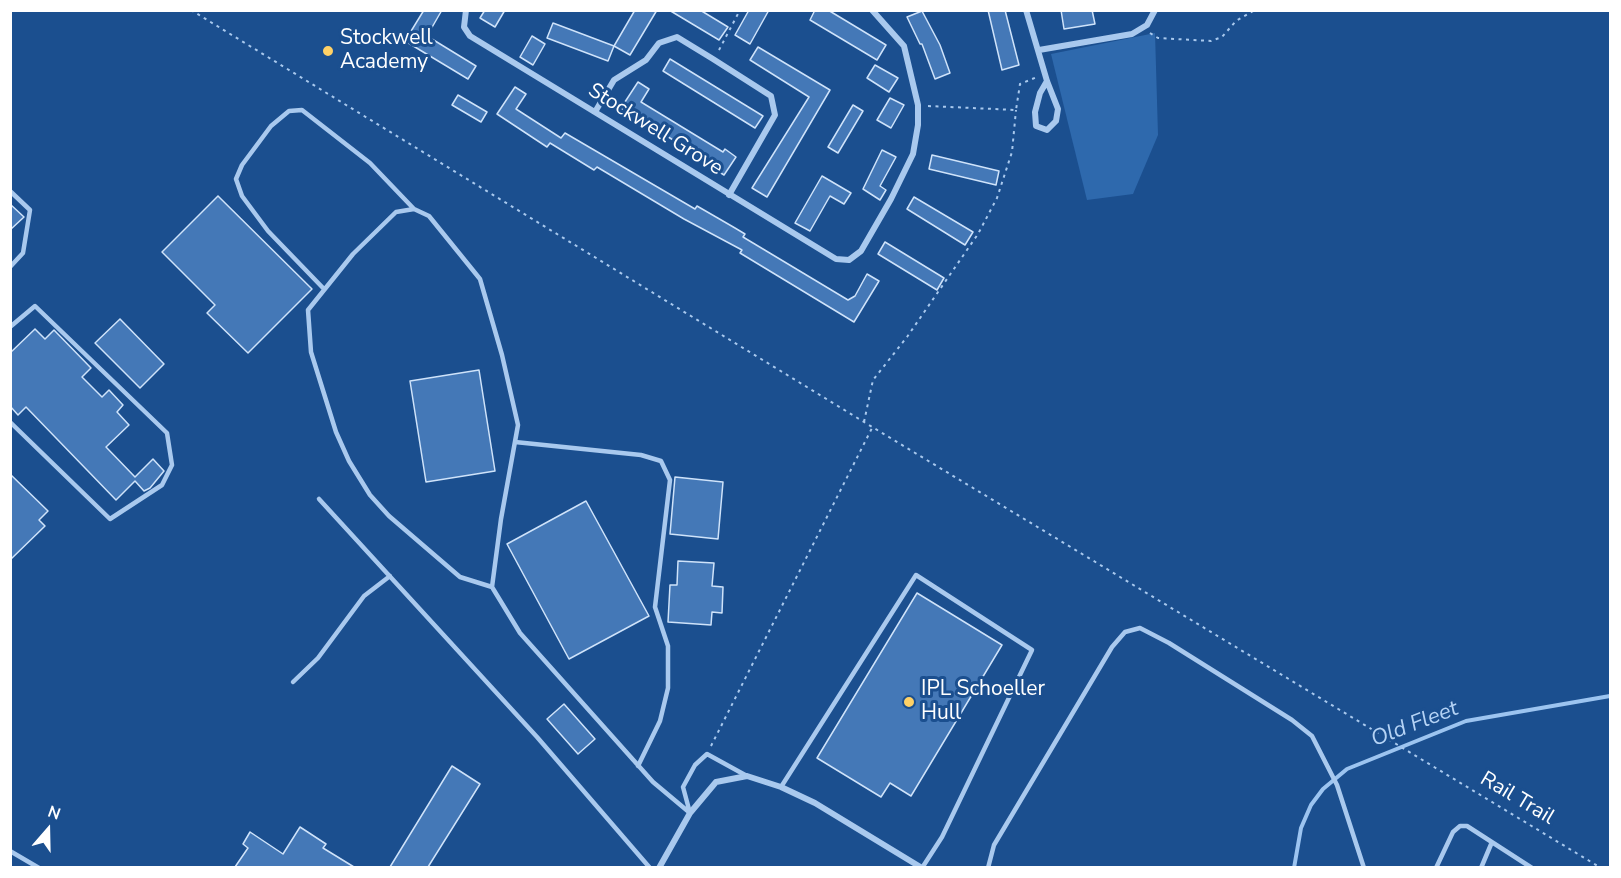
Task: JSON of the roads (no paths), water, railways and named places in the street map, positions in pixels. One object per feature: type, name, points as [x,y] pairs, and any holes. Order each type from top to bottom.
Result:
[{"type":"street","name":"Stockwell Grove","points":[[466,10],[464,27],[470,36],[836,259],[849,260],[861,251],[913,154],[918,125],[918,105],[903,46],[872,10]]},
{"type":"street","points":[[1026,10],[1047,81],[1058,109],[1056,121],[1047,130],[1036,126],[1035,112],[1040,93],[1047,81]]},
{"type":"street","points":[[1039,50],[1132,34],[1142,28],[1155,10]]},
{"type":"street","points":[[595,112],[614,80],[646,60],[659,43],[677,38],[713,59],[771,96],[775,115],[729,195]]},
{"type":"street","points":[[659,867],[690,813],[716,782],[747,776],[781,787],[814,803],[922,867]]},
{"type":"lane","points":[[324,289],[268,231],[242,196],[236,179],[242,165],[271,126],[289,111],[302,110],[370,163],[414,209],[429,216],[480,279],[502,355],[518,425],[492,587],[520,633],[653,782],[690,813]]},
{"type":"lane","points":[[10,190],[30,210],[23,253],[10,267]]},
{"type":"lane","points":[[414,209],[396,212],[353,254],[308,310],[311,352],[349,461],[370,495],[426,550],[460,577],[492,587]]},
{"type":"lane","points":[[10,327],[35,306],[167,433],[172,465],[162,485],[110,519],[10,422]]},
{"type":"lane","points":[[515,442],[641,455],[661,461],[670,480],[655,607],[668,646],[668,688],[660,721],[638,766]]},
{"type":"lane","points":[[319,499],[537,737],[650,867]]},
{"type":"lane","points":[[781,787],[916,575],[1032,650],[942,837],[922,867]]},
{"type":"lane","points":[[293,682],[318,658],[364,596],[390,576]]},
{"type":"lane","points":[[988,867],[994,845],[1112,647],[1125,632],[1140,628],[1152,632],[1293,720],[1312,736],[1337,784],[1364,867]]},
{"type":"lane","points":[[690,813],[683,787],[695,765],[706,754],[747,776]]},
{"type":"lane","points":[[1436,867],[1453,832],[1460,826],[1467,826],[1530,867]]},
{"type":"lane","points":[[1481,867],[1492,842]]},
{"type":"lane","points":[[10,851],[39,867]]},
{"type":"waterway","name":"Old Fleet","points":[[1294,868],[1301,828],[1311,805],[1323,789],[1347,769],[1466,721],[1610,696]]},
{"type":"place","name":"Stockwell Academy","points":[[328,51]]},
{"type":"place","name":"IPL Schoeller Hull","points":[[909,702]]}]
